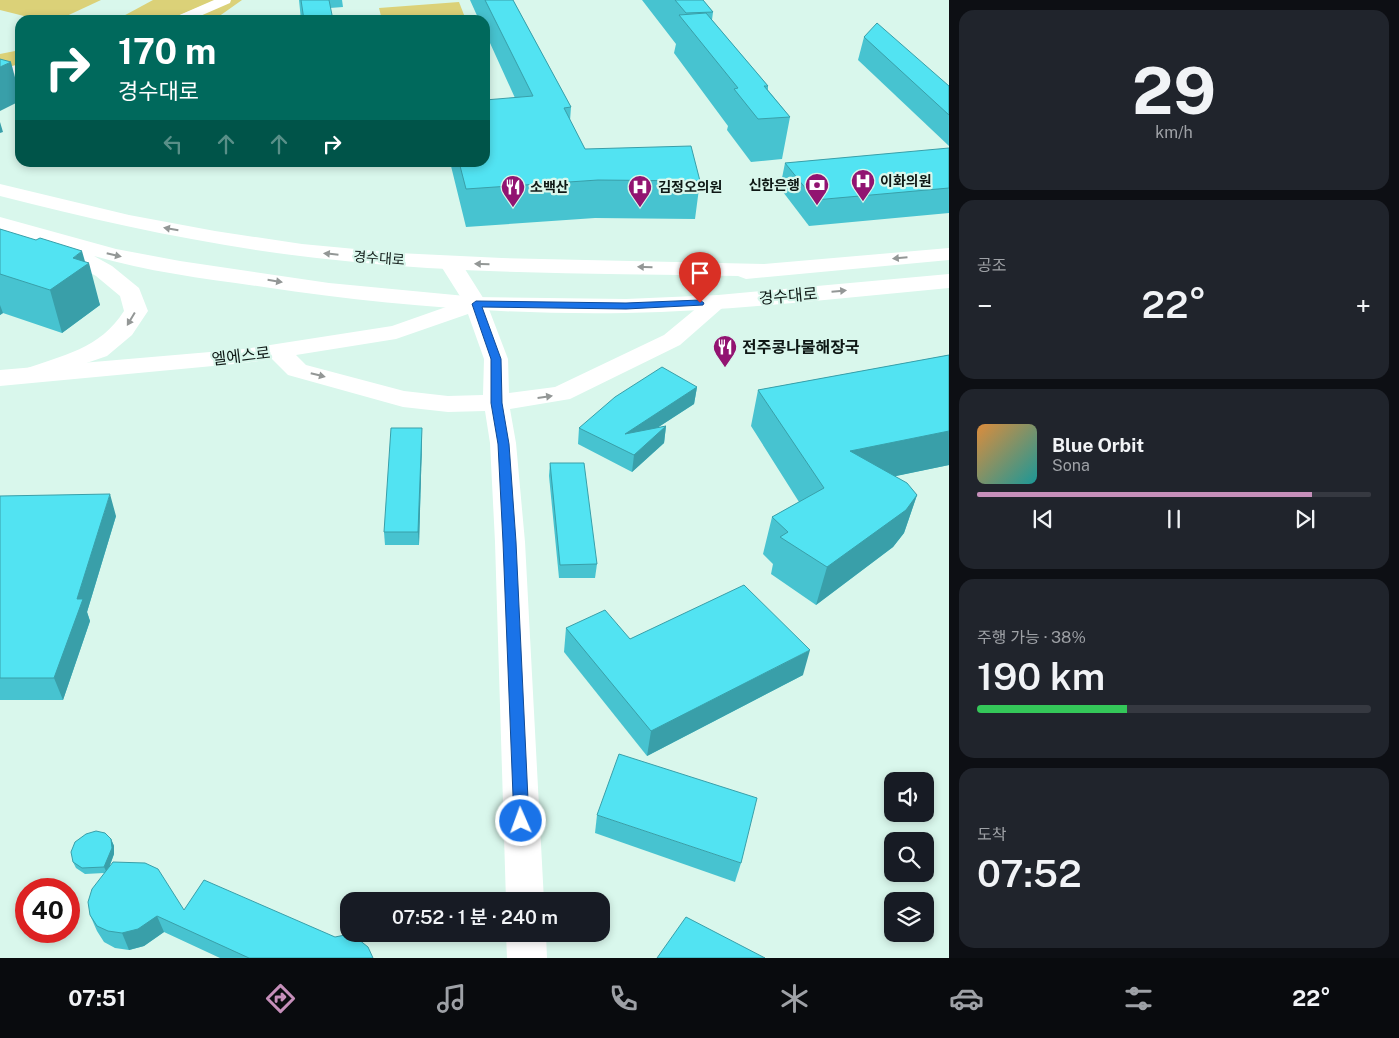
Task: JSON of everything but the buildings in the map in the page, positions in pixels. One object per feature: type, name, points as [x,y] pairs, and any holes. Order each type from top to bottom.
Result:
[{"type":"main road","name":"경수대로","points":[[0,190],[142,224],[277,248],[450,263],[763,270]]},
{"type":"main road","name":"경수대로","points":[[0,223],[40,236],[113,255],[180,268],[329,290],[476,304],[626,306],[718,302],[949,280]]},
{"type":"main road","points":[[31,375],[98,351],[124,330],[136,311],[131,293],[104,271],[40,236]]},
{"type":"main road","name":"경수대로","points":[[476,304],[763,270],[949,254]]},
{"type":"main road","points":[[450,263],[476,304],[496,359],[496,403],[503,444],[510,542],[525,892]]},
{"type":"main road","points":[[278,351],[297,370],[402,399],[448,404],[496,403],[561,394],[672,340],[718,302]]},
{"type":"main road","name":"엘에스로","points":[[0,378],[245,356],[278,351],[396,332],[476,304]]},
{"type":"main road","points":[[526,942],[527,958]]},
{"type":"street","points":[[191,15],[225,0]]},
{"type":"street","points":[[0,74],[15,70]]},
{"type":"shaded area","points":[[0,0],[101,0],[69,15],[20,15],[0,10]]},
{"type":"shaded area","points":[[153,0],[216,0],[180,15],[125,15]]},
{"type":"shaded area","points":[[225,0],[242,0],[221,15],[189,15]]},
{"type":"shaded area","points":[[459,2],[464,15],[381,15],[379,8]]},
{"type":"shaded area","points":[[15,51],[15,66],[0,71],[0,54]]},
{"type":"place","name":"이화의원","points":[[863,202]]},
{"type":"place","name":"신한은행","points":[[817,206]]},
{"type":"place","name":"소백산","points":[[513,208]]},
{"type":"place","name":"김정오의원","points":[[640,208]]},
{"type":"place","name":"전주콩나물해장국","points":[[725,368]]},
{"type":"route","points":[[521,821],[510,542],[503,444],[496,403],[496,359],[476,304],[626,306],[700,303]]}]
